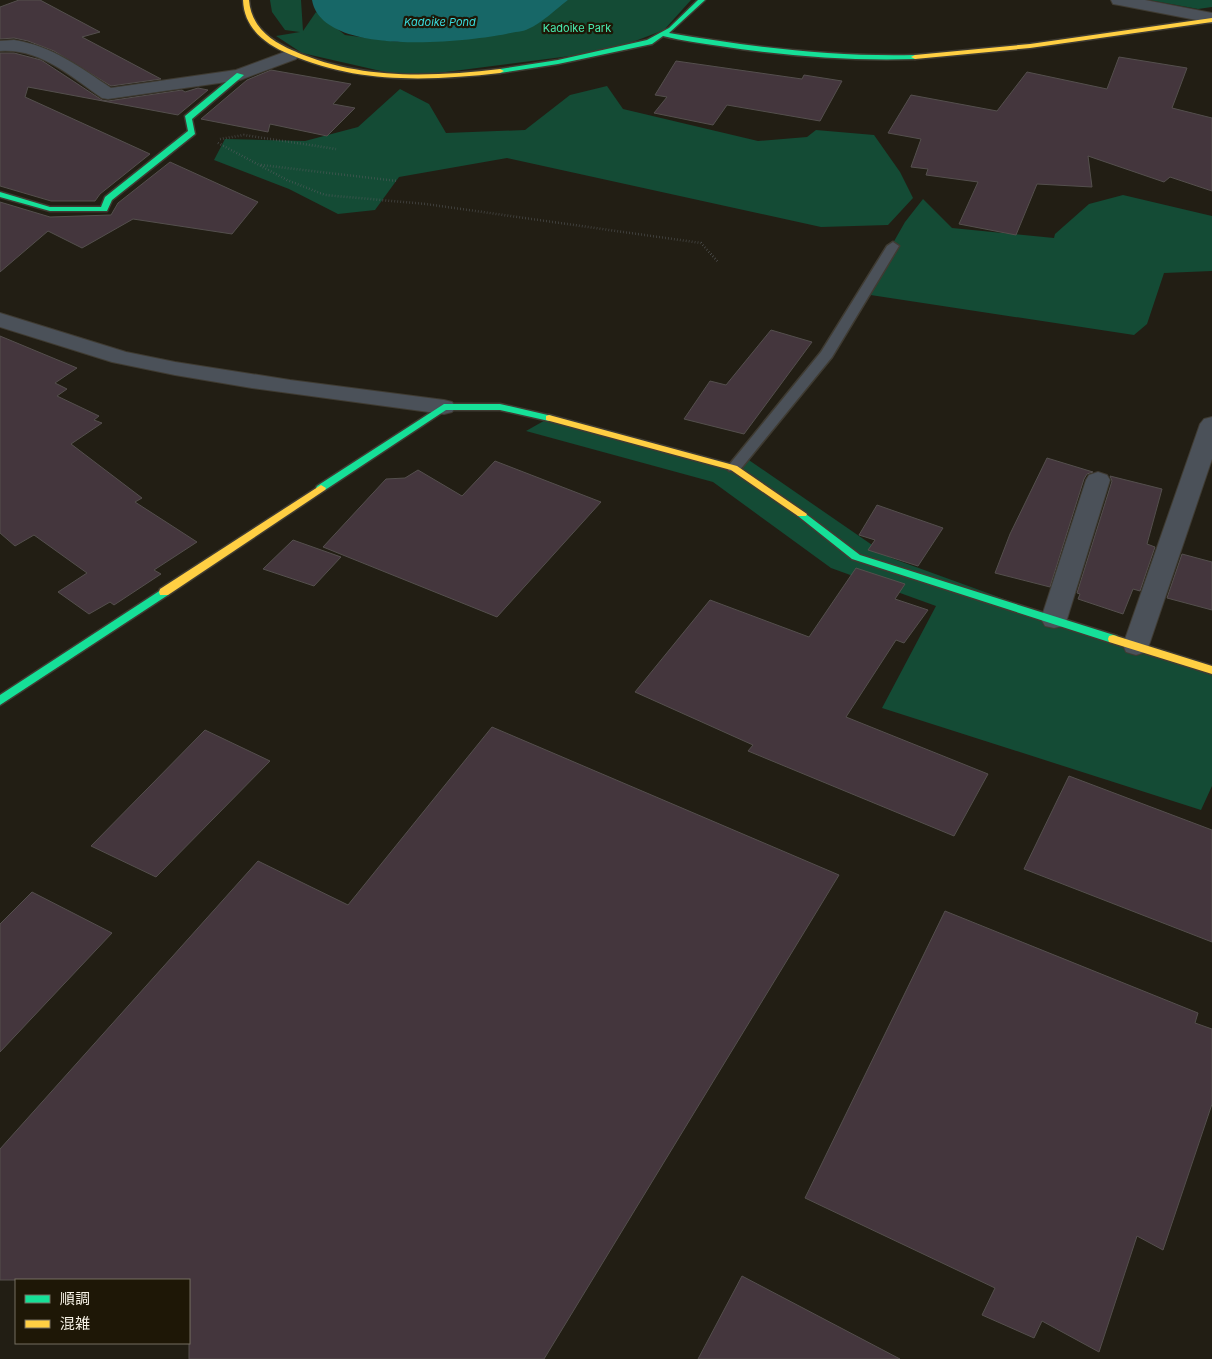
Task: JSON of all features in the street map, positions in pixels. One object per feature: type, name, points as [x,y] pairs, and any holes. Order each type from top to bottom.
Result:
[{"type":"street","points":[[246,0],[245,6],[251,23],[262,37],[290,55],[331,69],[418,78],[507,70],[572,60],[648,43],[666,35],[702,0]]},
{"type":"street","points":[[1118,0],[1212,19]]},
{"type":"street","points":[[666,35],[793,54],[847,58],[915,57],[1002,49],[1212,19]]},
{"type":"street","points":[[0,46],[14,43],[46,54],[108,94],[240,76],[290,55]]},
{"type":"street","points":[[0,194],[50,209],[104,208],[108,199],[192,132],[188,118],[240,76]]},
{"type":"street","points":[[0,320],[30,327],[135,361],[228,378],[444,406],[500,408],[532,413],[734,468],[805,516],[856,557],[1212,670]]},
{"type":"street","points":[[0,701],[444,406]]},
{"type":"street","points":[[1136,645],[1212,424]]},
{"type":"street","points":[[1054,619],[1098,480]]},
{"type":"lane","points":[[734,468],[827,354],[893,246]]},
{"type":"path","points":[[192,132],[287,180],[325,195],[426,204],[701,243],[718,262]]},
{"type":"path","points":[[211,140],[244,135],[336,150]]},
{"type":"path","points":[[258,164],[397,181]]},
{"type":"green space","name":"Kadoike Park","points":[[270,0],[301,0],[303,31],[316,12],[345,35],[398,42],[568,0],[691,0],[664,30],[609,51],[407,77],[302,53],[276,36],[300,32],[285,30],[272,12]]},
{"type":"green space","points":[[1149,0],[1212,0],[1212,7],[1198,9]]},
{"type":"green space","points":[[607,86],[623,109],[758,141],[807,137],[816,130],[874,135],[900,172],[913,198],[888,225],[821,227],[507,158],[399,177],[375,210],[338,214],[289,189],[214,160],[225,139],[305,141],[358,127],[400,89],[429,104],[446,133],[525,130],[570,95]]},
{"type":"green space","points":[[1123,195],[1212,216],[1212,271],[1164,273],[1147,324],[1134,335],[864,294],[905,222],[923,199],[952,228],[1054,238],[1055,234],[1089,204]]},
{"type":"green space","points":[[549,418],[733,468],[743,456],[891,558],[1212,674],[1212,786],[1201,810],[882,708],[936,606],[831,568],[713,482],[526,431]]},
{"type":"water","name":"Kadoike Pond","points":[[312,0],[568,0],[544,20],[526,30],[460,40],[397,42],[367,38],[341,31],[322,18]]},
{"type":"building","points":[[19,0],[40,0],[100,32],[82,37],[161,79],[111,86],[54,51],[28,41],[14,38],[0,39],[0,7]]},
{"type":"building","points":[[0,53],[14,53],[41,60],[102,100],[108,101],[182,90],[185,92],[198,88],[208,90],[178,115],[28,87],[25,97],[150,154],[100,194],[95,201],[51,201],[0,186]]},
{"type":"building","points":[[1119,57],[1187,68],[1172,108],[1212,118],[1212,191],[1170,177],[1164,182],[1088,156],[1092,187],[1037,184],[1016,235],[959,224],[978,182],[926,175],[928,169],[911,167],[921,139],[888,133],[911,95],[997,111],[1027,72],[1107,89]]},
{"type":"building","points":[[676,61],[802,79],[804,75],[842,81],[820,121],[727,105],[713,125],[654,113],[667,97],[655,95]]},
{"type":"building","points":[[271,70],[351,84],[333,104],[355,108],[327,136],[270,124],[268,132],[201,119],[247,80]]},
{"type":"building","points":[[170,162],[258,202],[232,234],[133,219],[82,248],[48,231],[0,272],[0,202],[50,217],[111,215],[118,203]]},
{"type":"building","points":[[771,330],[812,342],[744,434],[684,419],[710,381],[726,385]]},
{"type":"building","points":[[0,336],[77,368],[55,383],[67,389],[57,396],[99,416],[94,420],[102,423],[71,444],[142,498],[135,502],[197,542],[154,570],[161,574],[114,605],[110,602],[89,614],[58,592],[87,573],[34,535],[15,546],[0,533]]},
{"type":"building","points":[[1047,458],[1093,472],[1087,474],[1084,479],[1050,587],[995,573],[1010,534]]},
{"type":"building","points":[[495,461],[601,502],[497,617],[323,547],[386,479],[405,478],[418,470],[462,496]]},
{"type":"building","points":[[1110,476],[1162,489],[1147,544],[1155,547],[1140,591],[1133,589],[1123,614],[1078,599],[1080,594],[1077,593],[1112,481]]},
{"type":"building","points":[[877,505],[943,528],[918,566],[868,550],[875,540],[859,535]]},
{"type":"building","points":[[293,540],[341,557],[314,586],[263,569]]},
{"type":"building","points":[[1182,554],[1212,562],[1212,610],[1167,598]]},
{"type":"building","points":[[856,568],[905,584],[895,599],[928,610],[904,643],[896,640],[846,717],[988,774],[954,836],[748,751],[753,745],[635,692],[710,600],[809,637]]},
{"type":"building","points":[[492,727],[839,875],[544,1359],[189,1359],[190,1279],[0,1280],[0,1149],[258,861],[348,905]]},
{"type":"building","points":[[205,730],[270,761],[156,877],[91,846]]},
{"type":"building","points":[[1069,776],[1212,830],[1212,942],[1024,869]]},
{"type":"building","points":[[32,892],[112,933],[0,1052],[0,924]]},
{"type":"building","points":[[945,911],[1198,1013],[1195,1023],[1212,1029],[1212,1104],[1163,1250],[1137,1236],[1099,1352],[1042,1321],[1034,1338],[982,1315],[995,1288],[805,1198]]},
{"type":"building","points":[[742,1276],[900,1359],[698,1359]]},
{"type":"traffic: fast","points":[[500,71],[558,62],[649,42],[671,29],[702,0]]},
{"type":"traffic: fast","points":[[666,35],[790,53],[883,58],[915,57]]},
{"type":"traffic: fast","points":[[0,194],[50,209],[104,209],[108,199],[192,132],[188,118],[240,75]]},
{"type":"traffic: fast","points":[[321,488],[444,407],[500,407],[549,418]]},
{"type":"traffic: fast","points":[[802,514],[856,557],[1113,639]]},
{"type":"traffic: fast","points":[[0,701],[164,592]]},
{"type":"traffic: slow","points":[[246,0],[246,9],[252,23],[262,35],[283,49],[308,60],[335,68],[389,76],[417,77],[500,71]]},
{"type":"traffic: slow","points":[[915,57],[1030,46],[1212,20]]},
{"type":"traffic: slow","points":[[549,418],[734,468],[802,514]]},
{"type":"traffic: slow","points":[[164,592],[321,488]]},
{"type":"traffic: slow","points":[[1113,639],[1212,670]]}]
